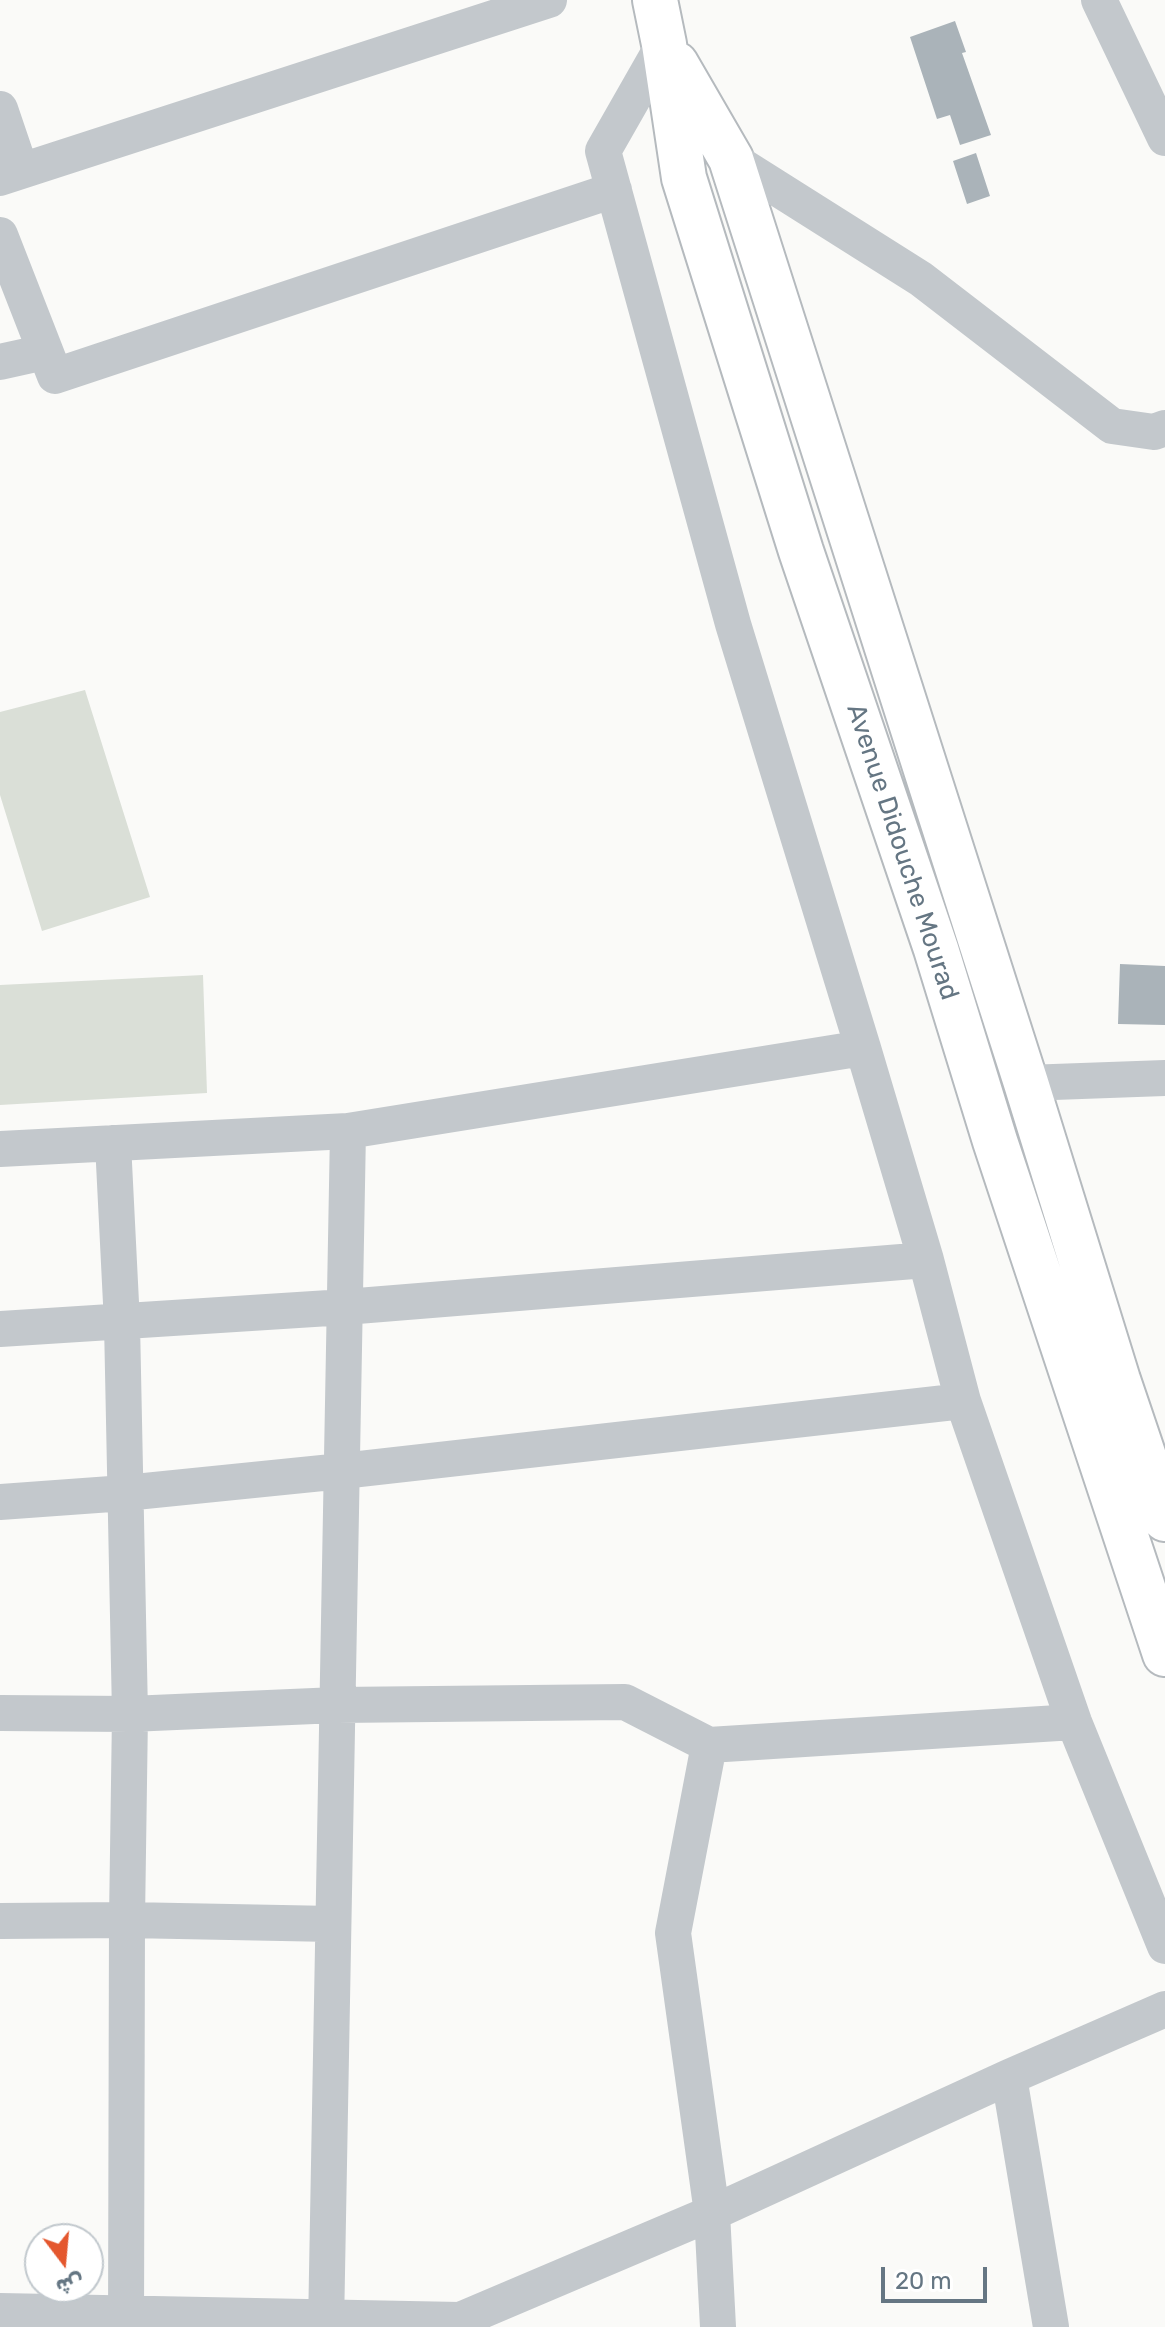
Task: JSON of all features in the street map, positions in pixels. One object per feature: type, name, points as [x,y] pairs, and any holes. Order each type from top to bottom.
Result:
[{"type":"main road","name":"Avenue Didouche Mourad","points":[[655,0],[688,193],[801,551],[936,949],[995,1141],[1165,1654]]},
{"type":"main road","name":"Avenue Didouche Mourad","points":[[664,44],[731,159],[1118,1380],[1165,1519]]},
{"type":"street","points":[[0,109],[10,175],[549,0]]},
{"type":"street","points":[[1099,0],[1165,138]]},
{"type":"street","points":[[664,44],[603,151],[733,624],[926,1260],[963,1401],[1074,1722],[1165,1946]]},
{"type":"street","points":[[731,159],[921,279],[1112,426],[1162,430]]},
{"type":"street","points":[[0,235],[55,376],[614,190]]},
{"type":"street","points":[[0,362],[45,352]]},
{"type":"street","points":[[0,1149],[348,1131],[863,1048]]},
{"type":"street","points":[[1026,1083],[1165,1078]]},
{"type":"street","points":[[326,2322],[348,1131]]},
{"type":"street","points":[[113,1143],[122,1323],[130,1714],[126,2320]]},
{"type":"street","points":[[0,1329],[345,1307],[926,1260]]},
{"type":"street","points":[[0,1502],[342,1471],[963,1401]]},
{"type":"street","points":[[0,1713],[130,1714],[337,1705],[625,1702],[709,1745],[1074,1722]]},
{"type":"street","points":[[709,1745],[673,1933],[712,2213],[718,2327]]},
{"type":"street","points":[[0,1921],[333,1924]]},
{"type":"street","points":[[0,2311],[126,2320],[460,2320],[712,2213],[1165,2009]]},
{"type":"street","points":[[1009,2077],[1051,2327]]},
{"type":"shaded area","points":[[85,690],[150,897],[42,931],[0,795],[0,712]]},
{"type":"shaded area","points":[[203,975],[207,1093],[0,1105],[0,985]]},
{"type":"building","points":[[955,21],[966,52],[962,53],[991,135],[960,145],[950,115],[937,119],[910,37]]},
{"type":"building","points":[[976,153],[990,196],[967,204],[953,161]]},
{"type":"building","points":[[1120,964],[1165,966],[1165,1025],[1118,1024]]}]
